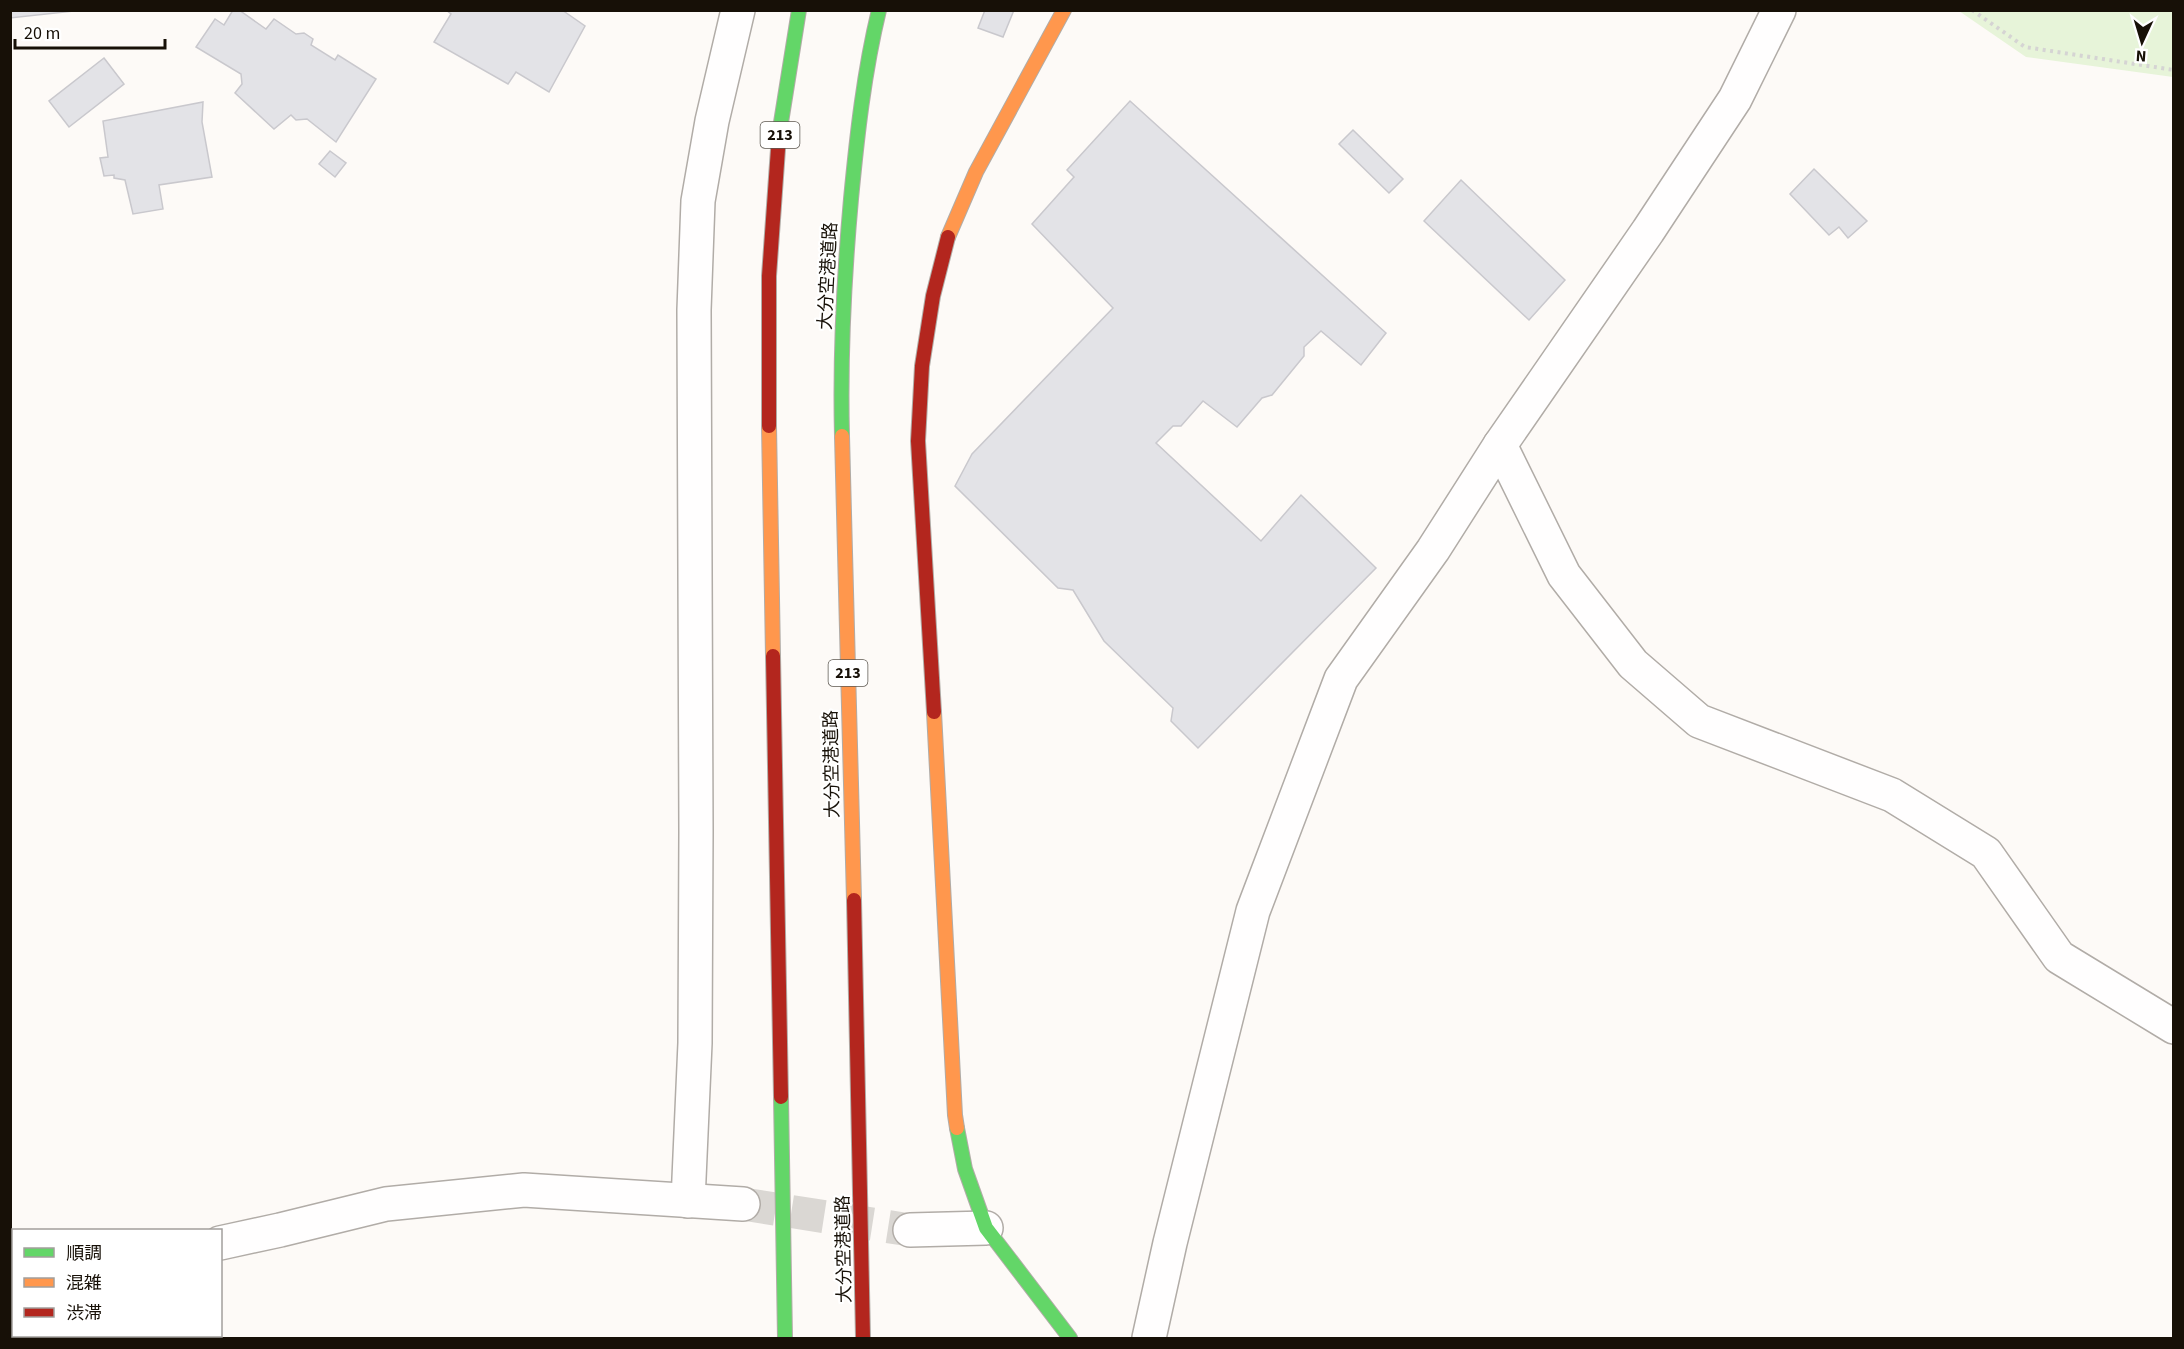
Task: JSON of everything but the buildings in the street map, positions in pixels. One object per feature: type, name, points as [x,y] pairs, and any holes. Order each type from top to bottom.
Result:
[{"type":"main road","name":"213","points":[[785,1338],[769,400],[770,260],[780,130],[799,10]]},
{"type":"main road","name":"大分空港道路","points":[[863,1338],[842,422],[845,268],[854,166],[870,47],[879,10]]},
{"type":"main road","points":[[1064,10],[976,172],[945,243],[933,296],[922,366],[918,441],[940,801],[955,1115],[965,1169],[986,1228],[1070,1338]]},
{"type":"street","points":[[688,1201],[695,1043],[694,309],[698,201],[712,122],[738,10]]},
{"type":"street","points":[[1149,1338],[1170,1242],[1253,911],[1341,679],[1433,550],[1500,445],[1648,231],[1735,99],[1779,10]]},
{"type":"street","points":[[1500,445],[1564,575],[1633,664],[1699,721],[1892,795],[1986,854],[2059,957],[2174,1027]]},
{"type":"street","points":[[222,1243],[386,1204],[524,1190],[743,1204]]},
{"type":"street","points":[[910,1230],[986,1228]]},
{"type":"path","points":[[1972,10],[2025,47],[2174,70]]},
{"type":"green space","points":[[1959,11],[2173,12],[2173,77],[2026,57]]},
{"type":"tunnel","points":[[743,1204],[910,1230]]},
{"type":"traffic: fast","points":[[779,135],[799,10]]},
{"type":"traffic: fast","points":[[842,436],[843,317],[851,199],[865,80],[879,10]]},
{"type":"traffic: fast","points":[[781,1097],[785,1338]]},
{"type":"traffic: fast","points":[[957,1128],[965,1169],[986,1228],[1070,1338]]},
{"type":"traffic: slow","points":[[948,237],[976,172],[1064,10]]},
{"type":"traffic: slow","points":[[769,426],[773,656]]},
{"type":"traffic: slow","points":[[842,436],[854,900]]},
{"type":"traffic: slow","points":[[934,712],[957,1128]]},
{"type":"traffic: jam","points":[[769,426],[769,276],[779,135]]},
{"type":"traffic: jam","points":[[934,712],[918,441],[922,366],[933,296],[948,237]]},
{"type":"traffic: jam","points":[[773,656],[781,1097]]},
{"type":"traffic: jam","points":[[854,900],[863,1338]]}]
